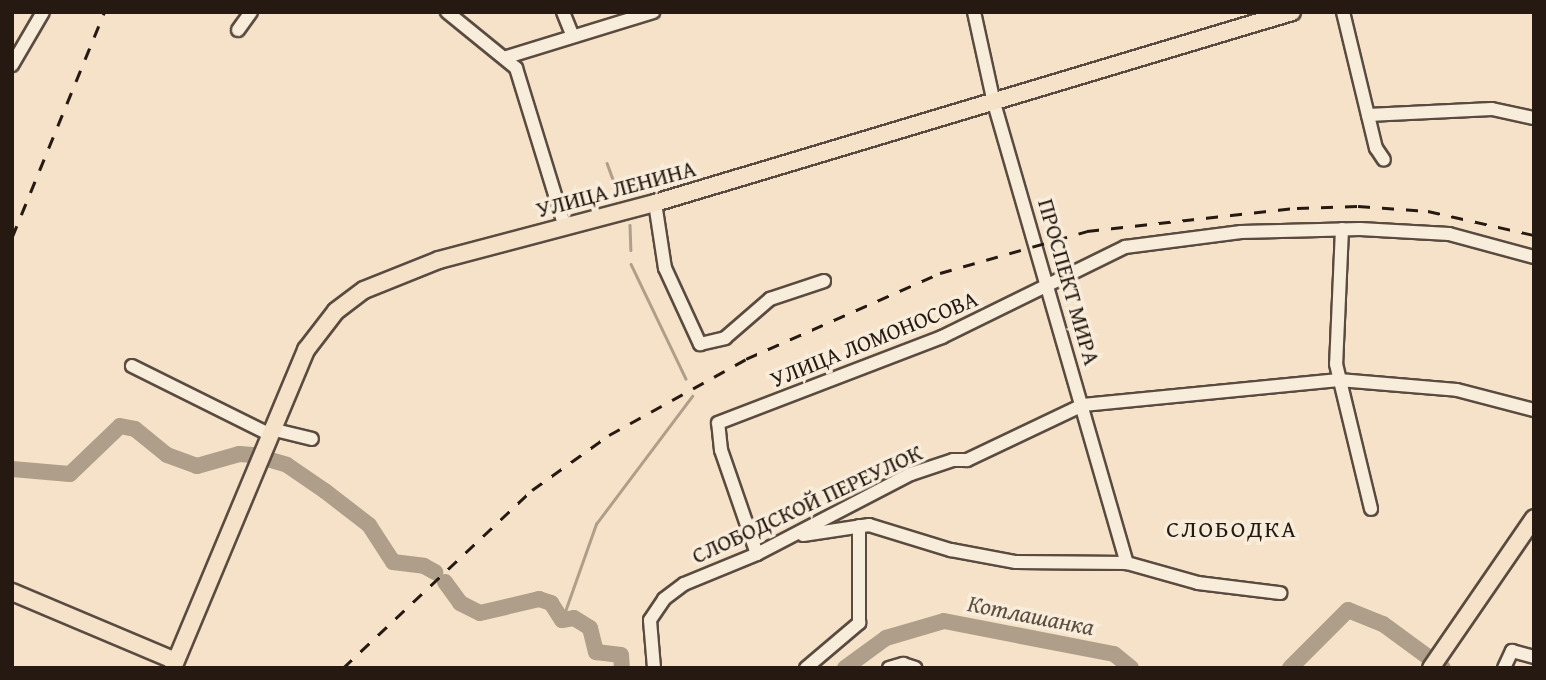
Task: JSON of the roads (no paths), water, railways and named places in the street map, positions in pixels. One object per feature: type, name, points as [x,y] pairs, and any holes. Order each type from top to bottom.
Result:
[{"type":"main road","name":"УЛИЦА ЛЕНИНА","points":[[174,664],[306,349],[349,300],[395,274],[655,203],[1292,12]]},
{"type":"main road","points":[[1432,668],[1534,518]]},
{"type":"main road","points":[[12,592],[174,664]]},
{"type":"street","points":[[12,65],[43,12]]},
{"type":"street","points":[[238,30],[251,12]]},
{"type":"street","points":[[447,12],[489,42],[516,68],[565,227]]},
{"type":"street","points":[[563,12],[572,34]]},
{"type":"street","points":[[507,57],[572,34],[653,12]]},
{"type":"street","name":"ПРОСПЕКТ МИРА","points":[[974,12],[994,103],[1127,563]]},
{"type":"street","points":[[1343,12],[1368,115],[1384,160]]},
{"type":"street","points":[[1368,115],[1492,109],[1534,118]]},
{"type":"street","points":[[655,203],[665,268],[700,344],[725,338],[770,299],[824,281]]},
{"type":"street","points":[[1342,229],[1336,364],[1371,509]]},
{"type":"street","name":"УЛИЦА ЛОМОНОСОВА","points":[[757,554],[721,450],[718,423],[942,337],[990,316],[1094,260],[1140,244],[1241,232],[1342,229],[1449,234],[1534,257]]},
{"type":"street","points":[[132,366],[268,436],[312,439]]},
{"type":"street","name":"СЛОБОДСКОЙ ПЕРЕУЛОК","points":[[654,668],[650,620],[664,599],[684,584],[757,554],[911,474],[953,460],[967,460],[1083,405],[1339,380],[1457,390],[1534,410]]},
{"type":"street","points":[[806,668],[859,623],[859,526]]},
{"type":"street","points":[[788,538],[859,526],[1016,562],[1127,563],[1198,583],[1280,593]]},
{"type":"street","points":[[1504,668],[1512,652],[1534,657]]},
{"type":"street","points":[[890,667],[915,668]]},
{"type":"waterway","points":[[607,163],[618,193]]},
{"type":"waterway","points":[[630,225],[631,250]]},
{"type":"waterway","points":[[631,264],[686,379]]},
{"type":"waterway","points":[[562,620],[596,524],[692,396]]},
{"type":"waterway","name":"Котлашанка","points":[[12,469],[70,474],[120,426],[135,429],[167,455],[197,466],[239,454],[253,455],[287,465],[325,491],[369,525],[393,562],[424,566],[435,572]]},
{"type":"waterway","name":"Котлашанка","points":[[445,582],[460,603],[480,613],[539,599],[551,603],[562,620],[574,618],[590,628],[596,652],[621,655],[622,668]]},
{"type":"waterway","name":"Котлашанка","points":[[1290,668],[1348,610],[1383,624],[1443,668]]},
{"type":"waterway","name":"Котлашанка","points":[[845,668],[886,638],[944,621],[1114,654],[1131,668]]},
{"type":"railway","points":[[12,237],[104,13]]},
{"type":"railway","points":[[343,668],[532,490],[609,435],[746,359],[940,273],[1087,231],[1297,208],[1358,206],[1428,211],[1534,235]]},
{"type":"district","name":"СЛОБОДКА","points":[[1232,529]]}]
